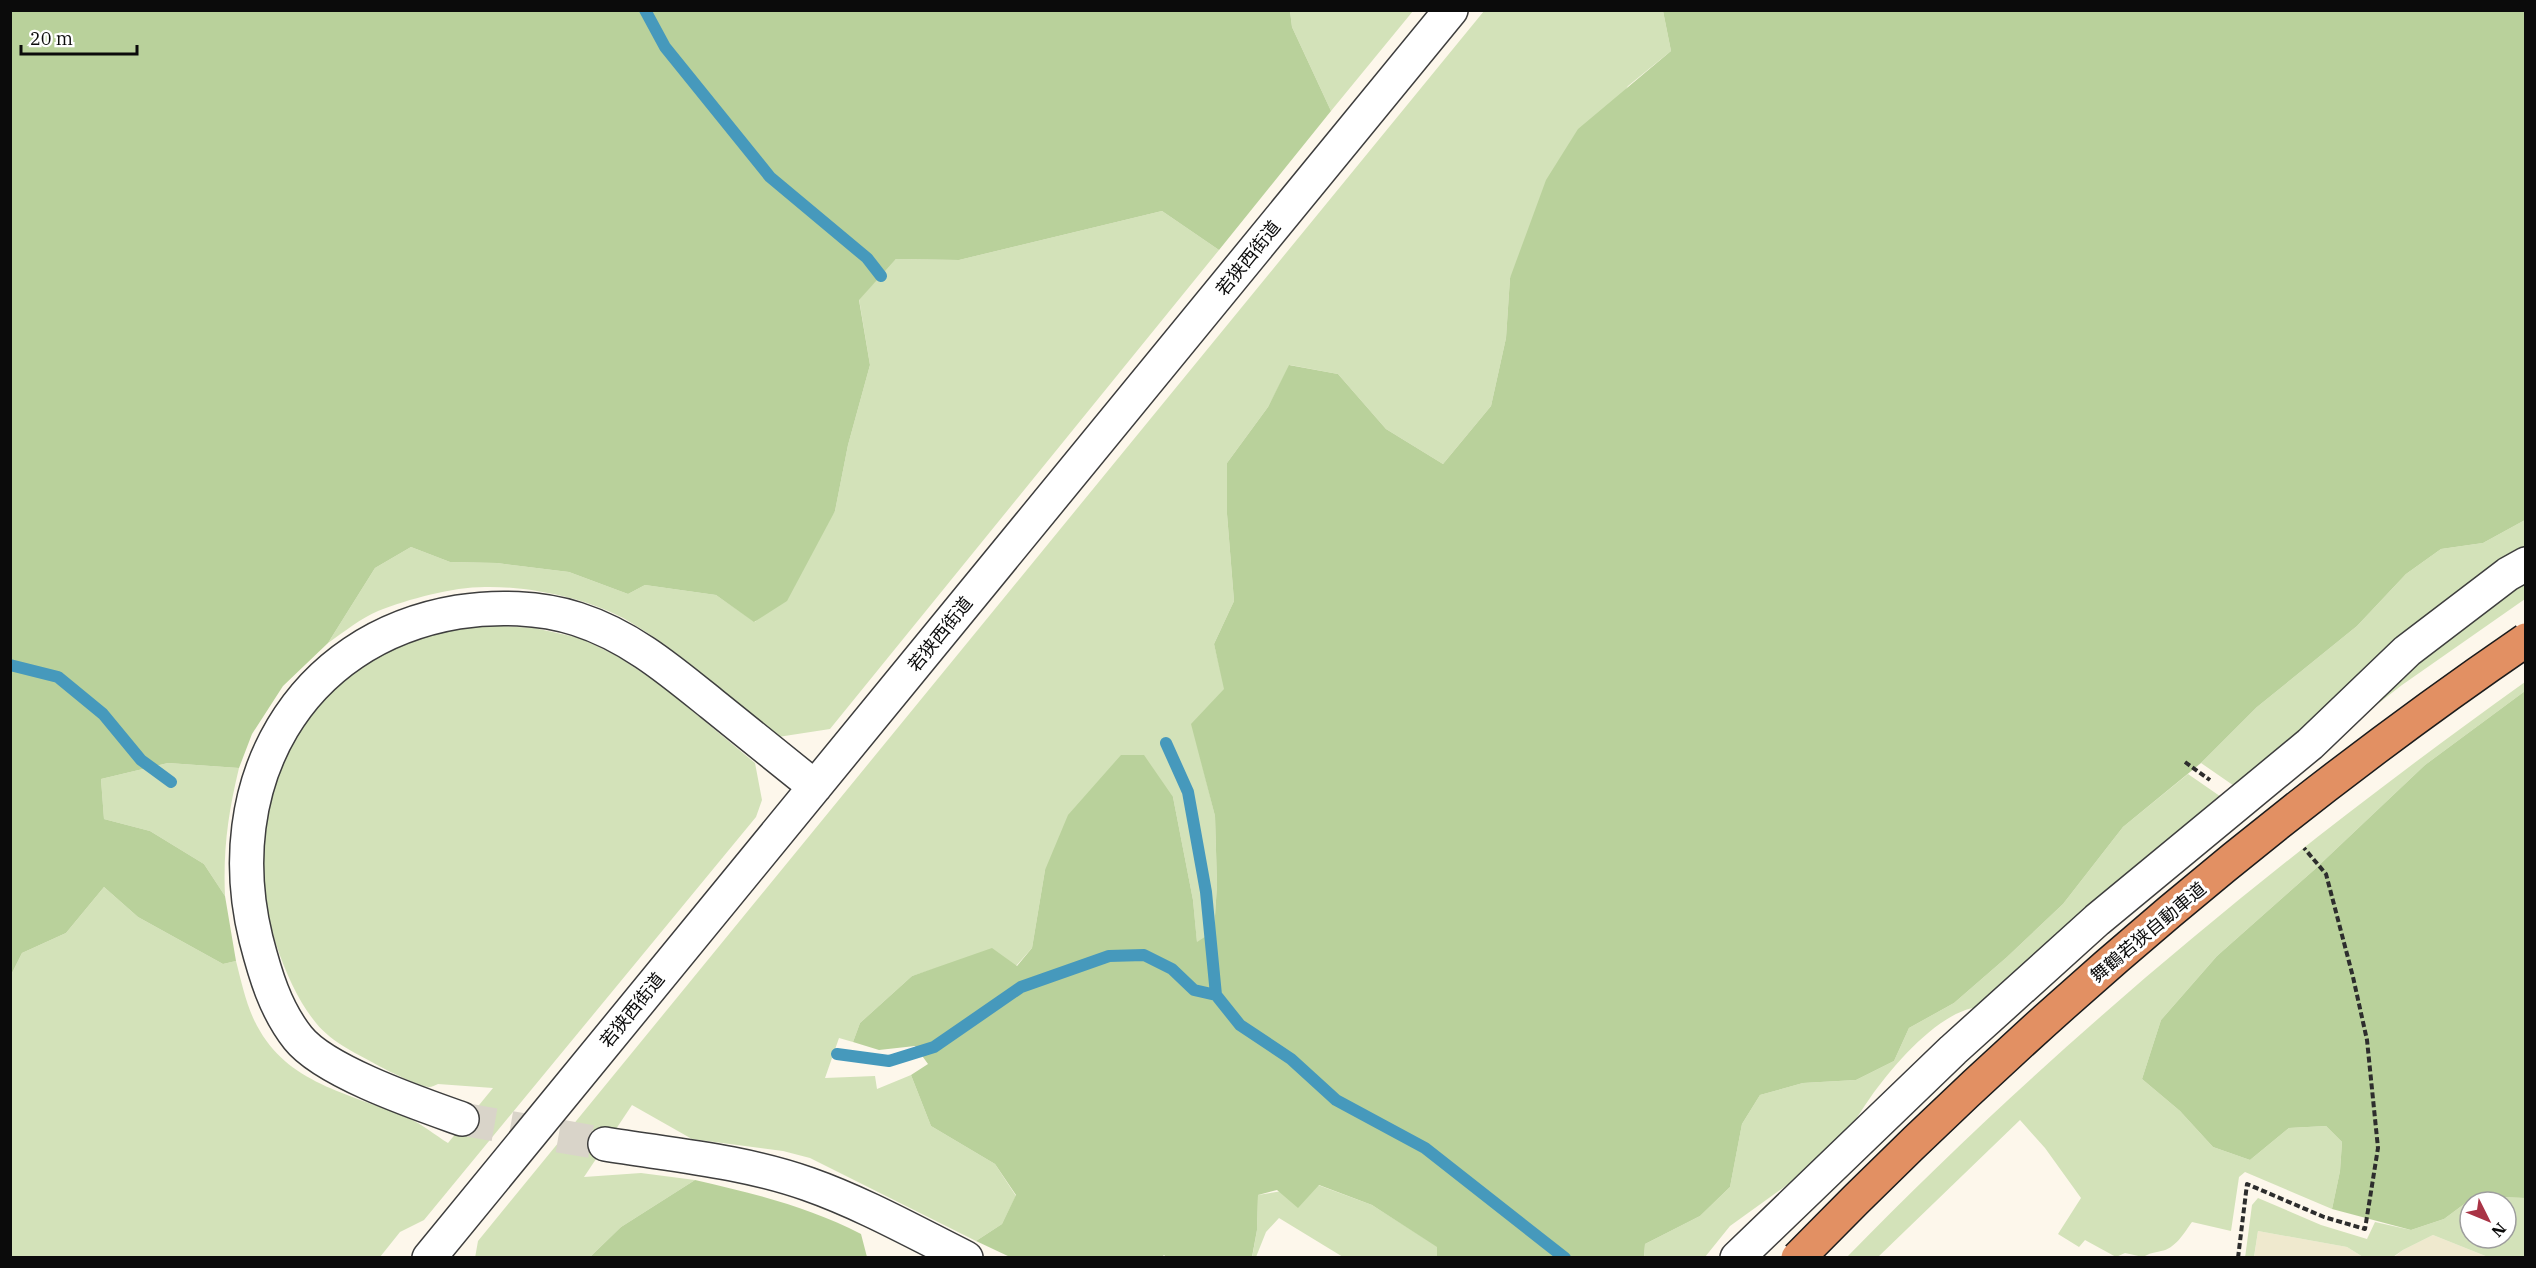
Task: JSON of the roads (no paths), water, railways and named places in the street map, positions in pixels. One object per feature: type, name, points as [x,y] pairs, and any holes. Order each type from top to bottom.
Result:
[{"type":"highway","name":"舞鶴若狭自動車道","points":[[1798,1257],[2015,1047],[2151,928],[2350,768],[2526,640]]},
{"type":"street","name":"若狭西街道","points":[[429,1257],[1451,10]]},
{"type":"street","points":[[1737,1257],[1953,1050],[2097,920],[2310,744],[2407,651],[2508,574],[2526,564]]},
{"type":"street","points":[[462,1119],[427,1107],[328,1063],[300,1040],[275,1001],[261,956],[249,910],[246,851],[256,792],[271,745],[298,703],[339,662],[384,634],[430,617],[487,608],[575,618],[615,634],[652,656],[815,787]]},
{"type":"street","points":[[605,1144],[740,1165],[807,1183],[848,1200],[966,1257]]},
{"type":"waterway","points":[[645,10],[665,47],[770,177],[867,258],[881,276]]},
{"type":"waterway","points":[[10,665],[58,677],[103,714],[141,760],[171,782]]},
{"type":"waterway","points":[[1166,743],[1188,792],[1206,892],[1216,995],[1240,1025],[1291,1059],[1336,1100],[1425,1148],[1565,1258]]},
{"type":"waterway","points":[[837,1054],[889,1061],[934,1047],[1021,987],[1109,956],[1144,955],[1172,969],[1194,990],[1216,995]]},
{"type":"tunnel","points":[[462,1119],[605,1144]]}]
